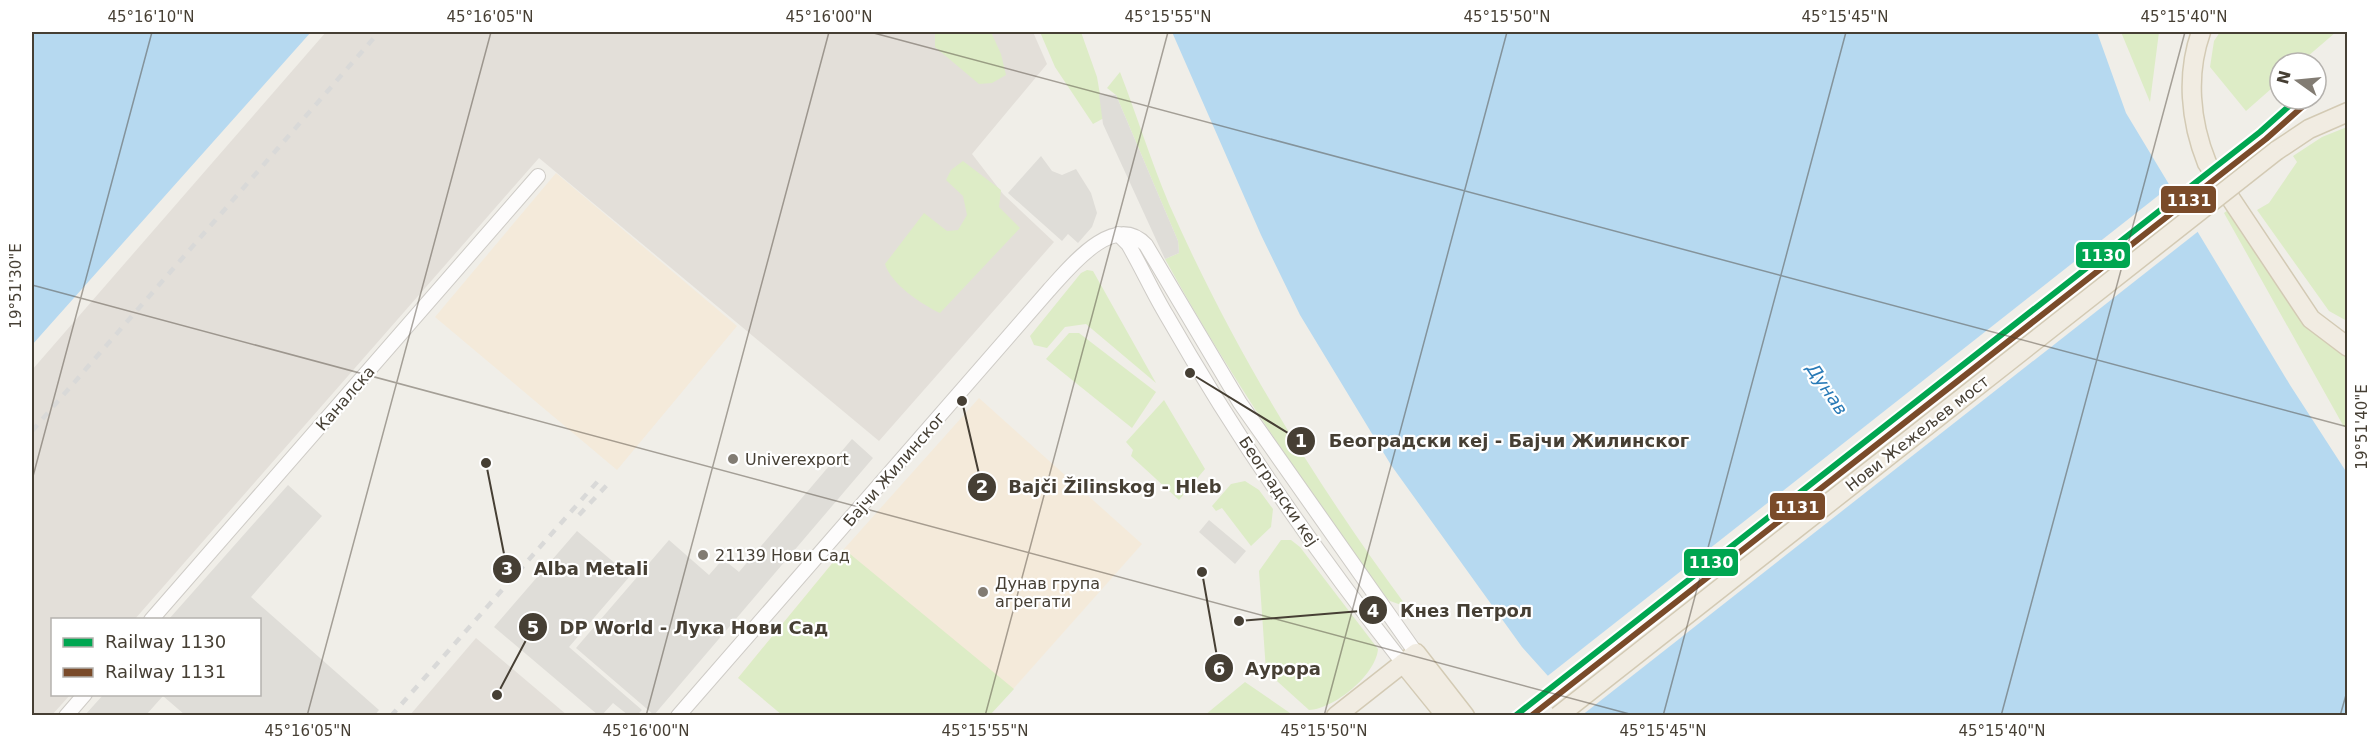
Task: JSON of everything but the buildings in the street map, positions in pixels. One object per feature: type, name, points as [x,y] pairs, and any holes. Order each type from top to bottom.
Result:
[{"type":"main road","points":[[2202,32],[2193,68],[2192,93],[2198,136],[2207,163],[2311,319],[2347,346]]},
{"type":"main road","name":"Нови Жежељев мост","points":[[1558,716],[2276,151],[2309,129],[2348,112]]},
{"type":"main road","points":[[1336,716],[1409,658]]},
{"type":"main road","name":"Београдски кеј","points":[[1409,658],[1446,716]]},
{"type":"main road","name":"Београдски кеј","points":[[1409,658],[1465,716]]},
{"type":"street","name":"Каналска","points":[[152,618],[538,176]]},
{"type":"street","name":"Београдски кеј","points":[[1118,234],[1129,234],[1140,238],[1146,245],[1240,403],[1409,658]]},
{"type":"street","name":"Београдски кеј","points":[[1118,234],[1132,252],[1167,316],[1254,456],[1328,564],[1409,658]]},
{"type":"street","name":"Бајчи Жилинског","points":[[678,716],[1049,290],[1077,260],[1099,243],[1118,234]]},
{"type":"street","points":[[66,716],[83,696]]},
{"type":"shaded area","points":[[326,32],[1033,32],[1047,64],[972,154],[1003,194],[1054,242],[879,441],[539,158],[136,618],[51,618],[51,696],[69,696],[52,715],[32,716],[32,370]]},
{"type":"shaded area","points":[[1099,94],[1116,95],[1178,241],[1179,253],[1165,259],[1103,124]]},
{"type":"shaded area","points":[[1041,156],[1052,171],[1062,175],[1076,169],[1091,193],[1097,213],[1092,227],[1078,243],[1068,234],[1062,241],[1008,193]]},
{"type":"shaded area","points":[[556,173],[737,326],[617,470],[435,317]]},
{"type":"shaded area","points":[[979,398],[1142,544],[990,715],[738,678],[844,549]]},
{"type":"shaded area","points":[[852,439],[873,458],[654,715],[576,648],[669,540],[709,575],[723,559],[739,572]]},
{"type":"shaded area","points":[[288,485],[322,516],[251,597],[379,710],[374,716],[185,715],[163,696],[261,696],[261,618],[170,618]]},
{"type":"shaded area","points":[[1209,520],[1246,551],[1235,564],[1199,532]]},
{"type":"shaded area","points":[[577,531],[630,576],[569,647],[642,710],[637,715],[628,715],[613,703],[602,715],[598,715],[494,627]]},
{"type":"shaded area","points":[[476,638],[567,715],[410,715]]},
{"type":"shaded area","points":[[102,696],[163,696],[146,715],[85,715]]},
{"type":"green space","points":[[935,32],[991,32],[1001,54],[1006,75],[992,83],[979,84],[935,47]]},
{"type":"green space","points":[[1040,32],[1081,32],[1097,77],[1104,118],[1093,124],[1055,67]]},
{"type":"green space","points":[[2121,32],[2159,32],[2150,102]]},
{"type":"green space","points":[[2220,32],[2336,32],[2314,51],[2268,51],[2268,92],[2246,111],[2210,67],[2214,41]]},
{"type":"green space","points":[[1120,72],[1169,204],[1247,361],[1307,462],[1407,607],[1390,601],[1381,593],[1268,429],[1215,345],[1165,259],[1179,253],[1178,241],[1116,95],[1107,88]]},
{"type":"green space","points":[[2347,127],[2347,321],[2329,311],[2257,210],[2269,203],[2297,162],[2293,156],[2322,137]]},
{"type":"green space","points":[[963,161],[1001,190],[999,207],[1020,228],[940,313],[916,299],[900,286],[893,279],[885,264],[924,213],[947,231],[958,230],[967,215],[963,196],[946,180],[951,170]]},
{"type":"green space","points":[[2233,206],[2347,353],[2348,424],[2344,427],[2224,213]]},
{"type":"green space","points":[[1087,270],[1093,271],[1156,383],[1086,324],[1065,327],[1047,348],[1034,345],[1030,336],[1081,273]]},
{"type":"green space","points":[[1069,333],[1079,333],[1156,392],[1132,428],[1046,359]]},
{"type":"green space","points":[[1164,400],[1205,469],[1179,500],[1131,456],[1133,450],[1126,442]]},
{"type":"green space","points":[[1245,481],[1259,490],[1273,509],[1271,527],[1251,546],[1222,508],[1216,511],[1212,506],[1231,484]]},
{"type":"green space","points":[[1281,540],[1291,540],[1300,547],[1378,649],[1370,669],[1352,689],[1330,704],[1309,710],[1266,671],[1259,571]]},
{"type":"green space","points":[[844,549],[1014,689],[990,715],[782,715],[738,678]]},
{"type":"green space","points":[[1245,682],[1290,713],[1291,715],[1205,715]]},
{"type":"water","points":[[32,32],[311,32],[32,345]]},
{"type":"water","name":"Дунав","points":[[1172,32],[2097,32],[2126,113],[2290,385],[2347,473],[2347,715],[1583,715],[1522,647],[1391,465],[1300,315],[1261,235]]},
{"type":"pier","points":[[2173,184],[2200,230],[1581,716],[1545,678]]},
{"type":"railway","points":[[32,431],[379,32]]},
{"type":"railway","points":[[391,716],[598,481]]},
{"type":"railway","points":[[579,515],[607,485]]},
{"type":"rail line","name":"1130","points":[[1515,716],[2260,132],[2284,111]]},
{"type":"rail line","name":"1131","points":[[1531,716],[2266,139],[2298,111]]},
{"type":"place","name":"Београдски кеј - Бајчи Жилинског","points":[[1190,373]]},
{"type":"place","name":"Bajči Žilinskog - Hleb","points":[[962,401]]},
{"type":"place","name":"Univerexport","points":[[733,459]]},
{"type":"place","name":"Alba Metali","points":[[486,463]]},
{"type":"place","name":"21139 Нови Сад","points":[[703,555]]},
{"type":"place","name":"Аурора","points":[[1202,572]]},
{"type":"place","name":"Дунав група агрегати","points":[[983,592]]},
{"type":"place","name":"Кнез Петрол","points":[[1239,621]]},
{"type":"place","name":"DP World - Лука Нови Сад","points":[[497,695]]}]
